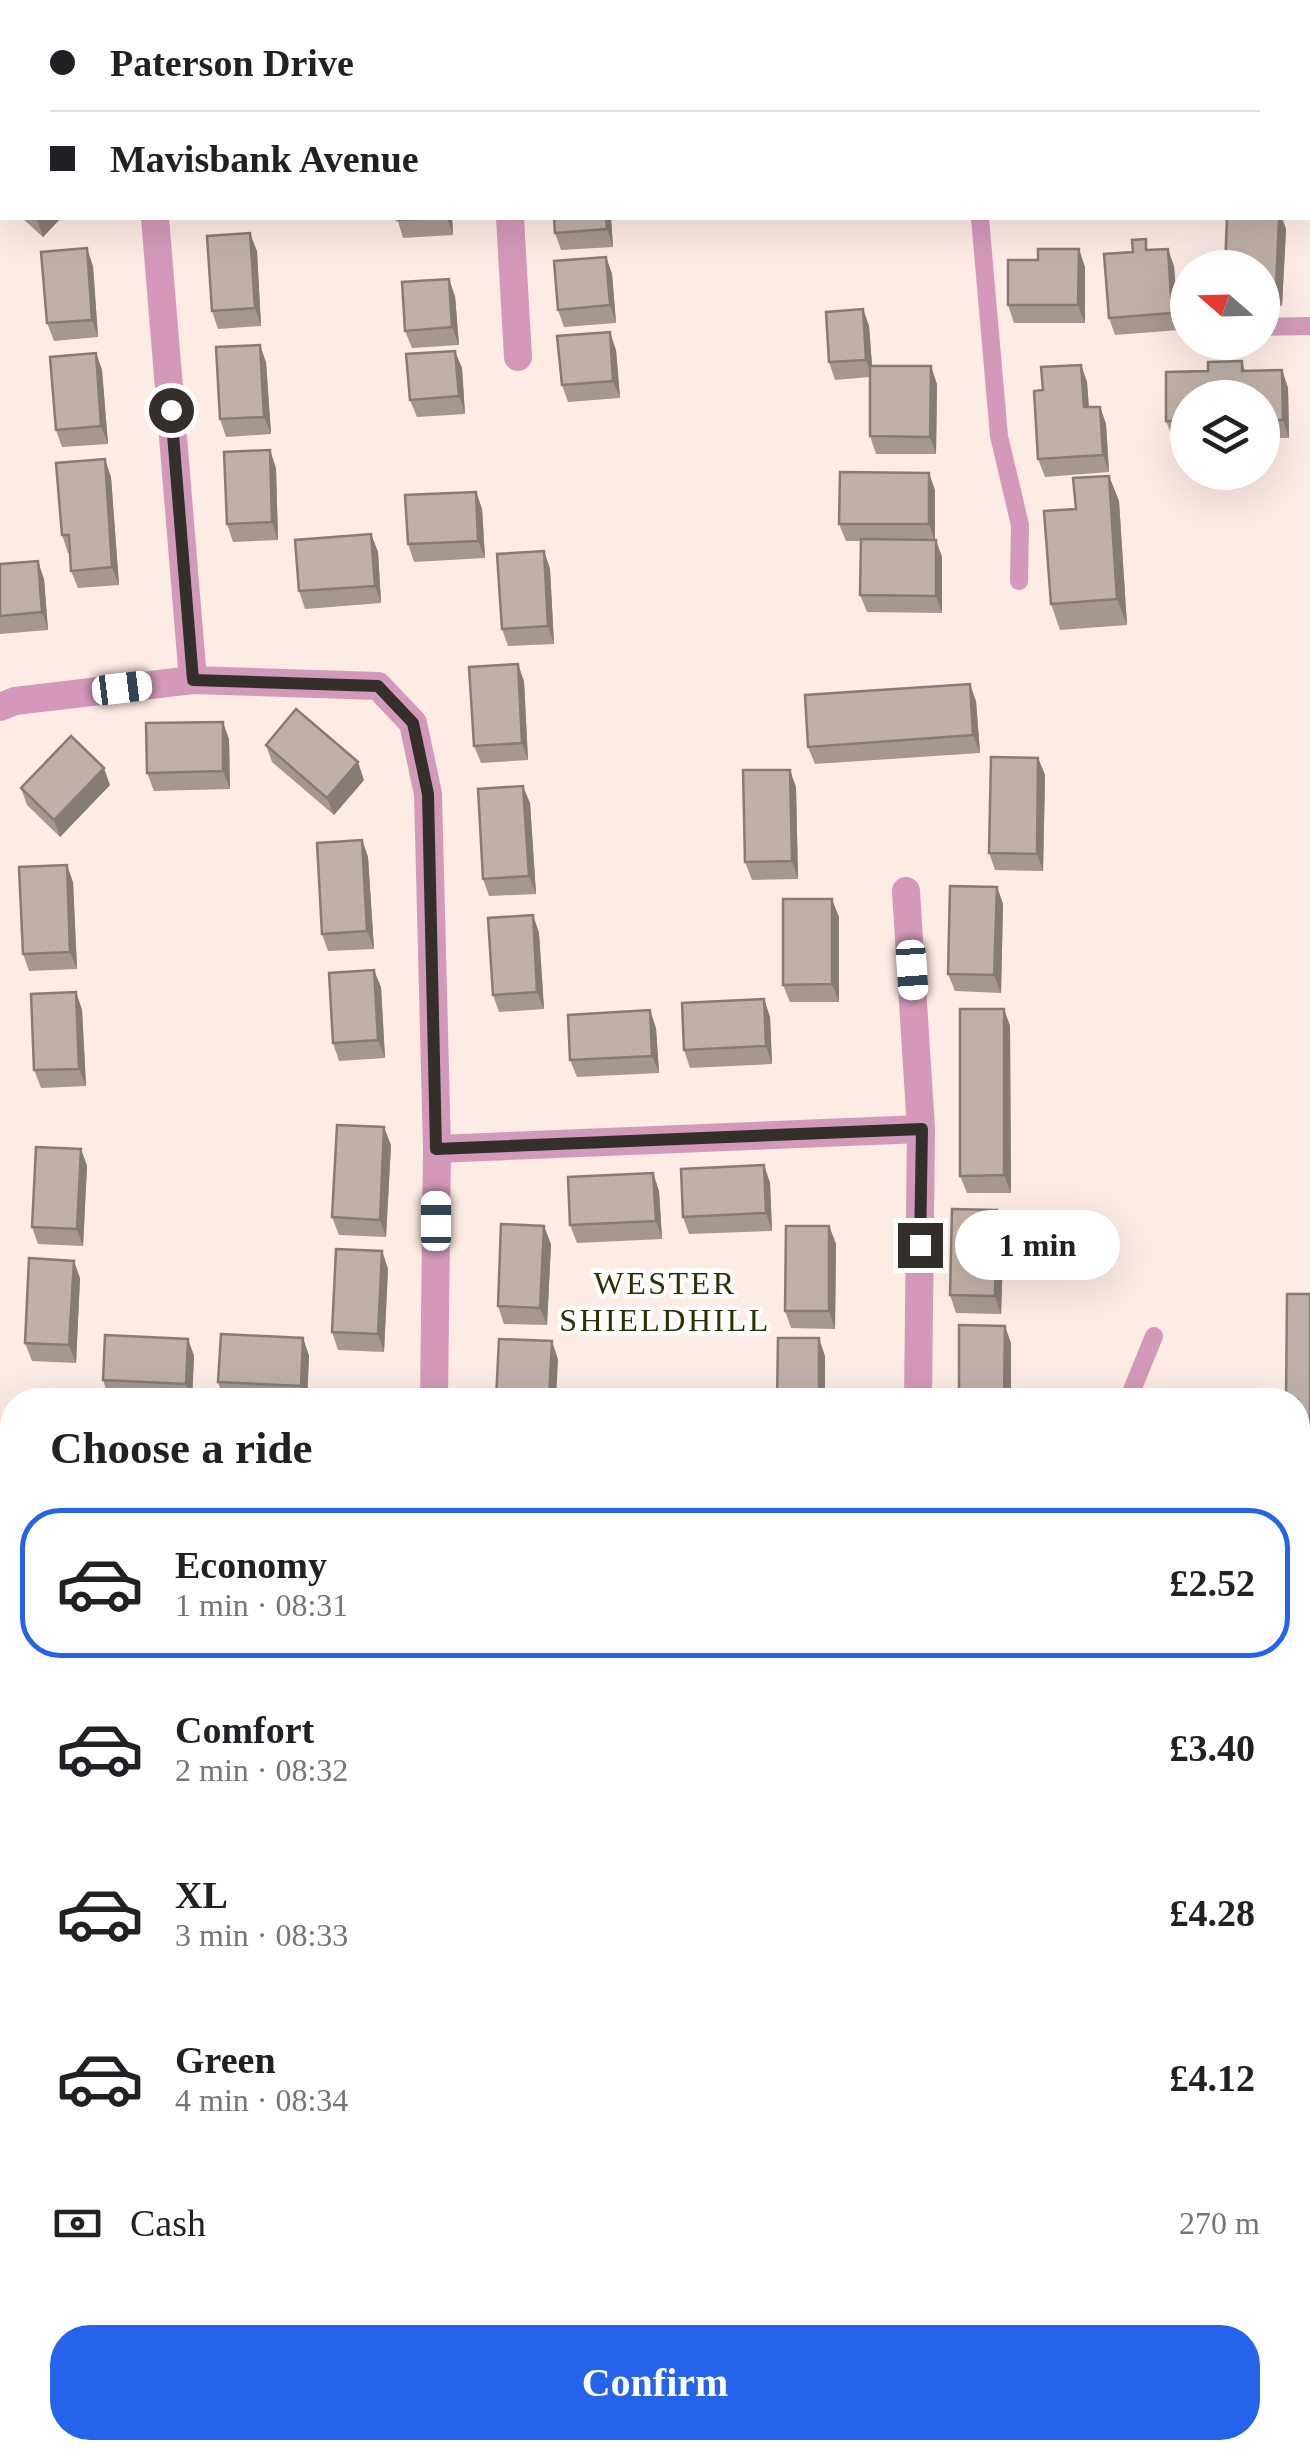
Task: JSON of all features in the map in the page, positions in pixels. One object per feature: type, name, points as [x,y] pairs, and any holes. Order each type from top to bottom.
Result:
[{"type":"street","points":[[155,220],[193,680]]},
{"type":"street","points":[[510,220],[518,357]]},
{"type":"street","points":[[0,706],[193,680],[378,686],[413,723],[428,794],[436,1149],[434,1388]]},
{"type":"street","points":[[906,890],[922,1129],[918,1388]]},
{"type":"street","points":[[436,1149],[922,1129]]},
{"type":"lane","points":[[980,220],[1000,436],[1020,525],[1019,580]]},
{"type":"lane","points":[[1280,327],[1310,326]]},
{"type":"lane","points":[[1133,1388],[1154,1336]]},
{"type":"building","points":[[554,220],[606,220],[607,229],[555,233]]},
{"type":"building","points":[[1227,220],[1279,220],[1278,250],[1226,250]]},
{"type":"building","points":[[250,233],[255,308],[212,311],[207,236]]},
{"type":"building","points":[[1146,239],[1146,250],[1168,249],[1170,313],[1109,318],[1104,254],[1133,252],[1132,240]]},
{"type":"building","points":[[87,248],[92,320],[47,323],[41,252]]},
{"type":"building","points":[[1038,249],[1079,249],[1078,305],[1008,305],[1008,260],[1038,260]]},
{"type":"building","points":[[606,257],[610,305],[558,310],[554,261]]},
{"type":"building","points":[[449,279],[452,327],[405,331],[402,282]]},
{"type":"building","points":[[863,309],[866,360],[829,362],[826,312]]},
{"type":"building","points":[[610,332],[613,381],[562,385],[557,336]]},
{"type":"building","points":[[260,345],[264,417],[220,419],[216,347]]},
{"type":"building","points":[[455,351],[459,396],[410,400],[406,354]]},
{"type":"building","points":[[96,353],[101,426],[56,430],[50,357]]},
{"type":"building","points":[[1242,361],[1242,371],[1282,370],[1283,420],[1280,380],[1170,380],[1170,421],[1166,421],[1166,372],[1208,371],[1208,362]]},
{"type":"building","points":[[1081,365],[1084,407],[1100,407],[1103,455],[1038,459],[1034,391],[1043,390],[1041,367]]},
{"type":"building","points":[[870,366],[931,366],[930,437],[870,436]]},
{"type":"building","points":[[270,450],[272,522],[227,524],[224,452]]},
{"type":"building","points":[[105,459],[112,567],[71,571],[69,535],[62,535],[56,463]]},
{"type":"building","points":[[840,472],[929,473],[929,524],[839,524]]},
{"type":"building","points":[[1109,476],[1117,599],[1051,604],[1044,511],[1076,509],[1073,478]]},
{"type":"building","points":[[476,492],[478,541],[408,544],[405,495]]},
{"type":"building","points":[[371,534],[375,586],[299,591],[295,540]]},
{"type":"building","points":[[861,539],[936,540],[936,596],[860,595]]},
{"type":"building","points":[[544,551],[548,626],[502,629],[497,554]]},
{"type":"building","points":[[38,561],[42,612],[0,616],[0,564]]},
{"type":"building","points":[[518,664],[522,743],[474,746],[469,667]]},
{"type":"building","points":[[970,684],[973,735],[808,747],[805,695]]},
{"type":"building","points":[[296,709],[358,762],[327,798],[266,745]]},
{"type":"building","points":[[223,722],[223,771],[147,773],[146,723]]},
{"type":"building","points":[[71,736],[104,768],[54,820],[21,788]]},
{"type":"building","points":[[991,757],[1038,758],[1037,854],[989,853]]},
{"type":"building","points":[[743,770],[790,770],[792,861],[745,862]]},
{"type":"building","points":[[523,786],[529,876],[483,879],[478,789]]},
{"type":"building","points":[[362,840],[367,931],[322,934],[317,843]]},
{"type":"building","points":[[67,865],[70,952],[23,954],[19,867]]},
{"type":"building","points":[[950,886],[997,887],[994,975],[948,974]]},
{"type":"building","points":[[783,899],[832,899],[832,984],[783,985]]},
{"type":"building","points":[[533,915],[537,992],[493,995],[488,918]]},
{"type":"building","points":[[374,970],[378,1040],[333,1043],[329,973]]},
{"type":"building","points":[[76,992],[79,1069],[34,1070],[31,994]]},
{"type":"building","points":[[764,999],[766,1046],[684,1050],[682,1003]]},
{"type":"building","points":[[960,1009],[1004,1009],[1004,1175],[960,1176]]},
{"type":"building","points":[[650,1010],[652,1056],[570,1060],[568,1015]]},
{"type":"building","points":[[337,1125],[384,1127],[380,1220],[332,1217]]},
{"type":"building","points":[[36,1147],[81,1149],[77,1229],[32,1227]]},
{"type":"building","points":[[764,1165],[766,1213],[683,1217],[681,1169]]},
{"type":"building","points":[[653,1173],[656,1221],[570,1225],[568,1177]]},
{"type":"building","points":[[952,1209],[997,1210],[995,1296],[950,1295]]},
{"type":"building","points":[[501,1224],[544,1226],[540,1308],[498,1306]]},
{"type":"building","points":[[786,1226],[829,1226],[829,1311],[785,1311]]},
{"type":"building","points":[[336,1249],[382,1251],[378,1334],[332,1332]]},
{"type":"building","points":[[29,1258],[74,1261],[69,1345],[25,1343]]},
{"type":"building","points":[[1287,1294],[1310,1294],[1310,1388],[1286,1388]]},
{"type":"building","points":[[959,1325],[1005,1326],[1004,1388],[959,1388]]},
{"type":"building","points":[[221,1334],[303,1338],[301,1386],[218,1382]]},
{"type":"building","points":[[105,1335],[188,1339],[186,1384],[103,1380]]},
{"type":"building","points":[[778,1338],[819,1338],[819,1388],[777,1388]]},
{"type":"building","points":[[499,1339],[552,1341],[550,1388],[497,1388]]},
{"type":"district","name":"WESTER SHIELDHILL","points":[[665,1302]]},
{"type":"route","points":[[171,410],[193,680],[378,686],[413,723],[428,794],[436,1149],[922,1129],[920,1245]]}]
